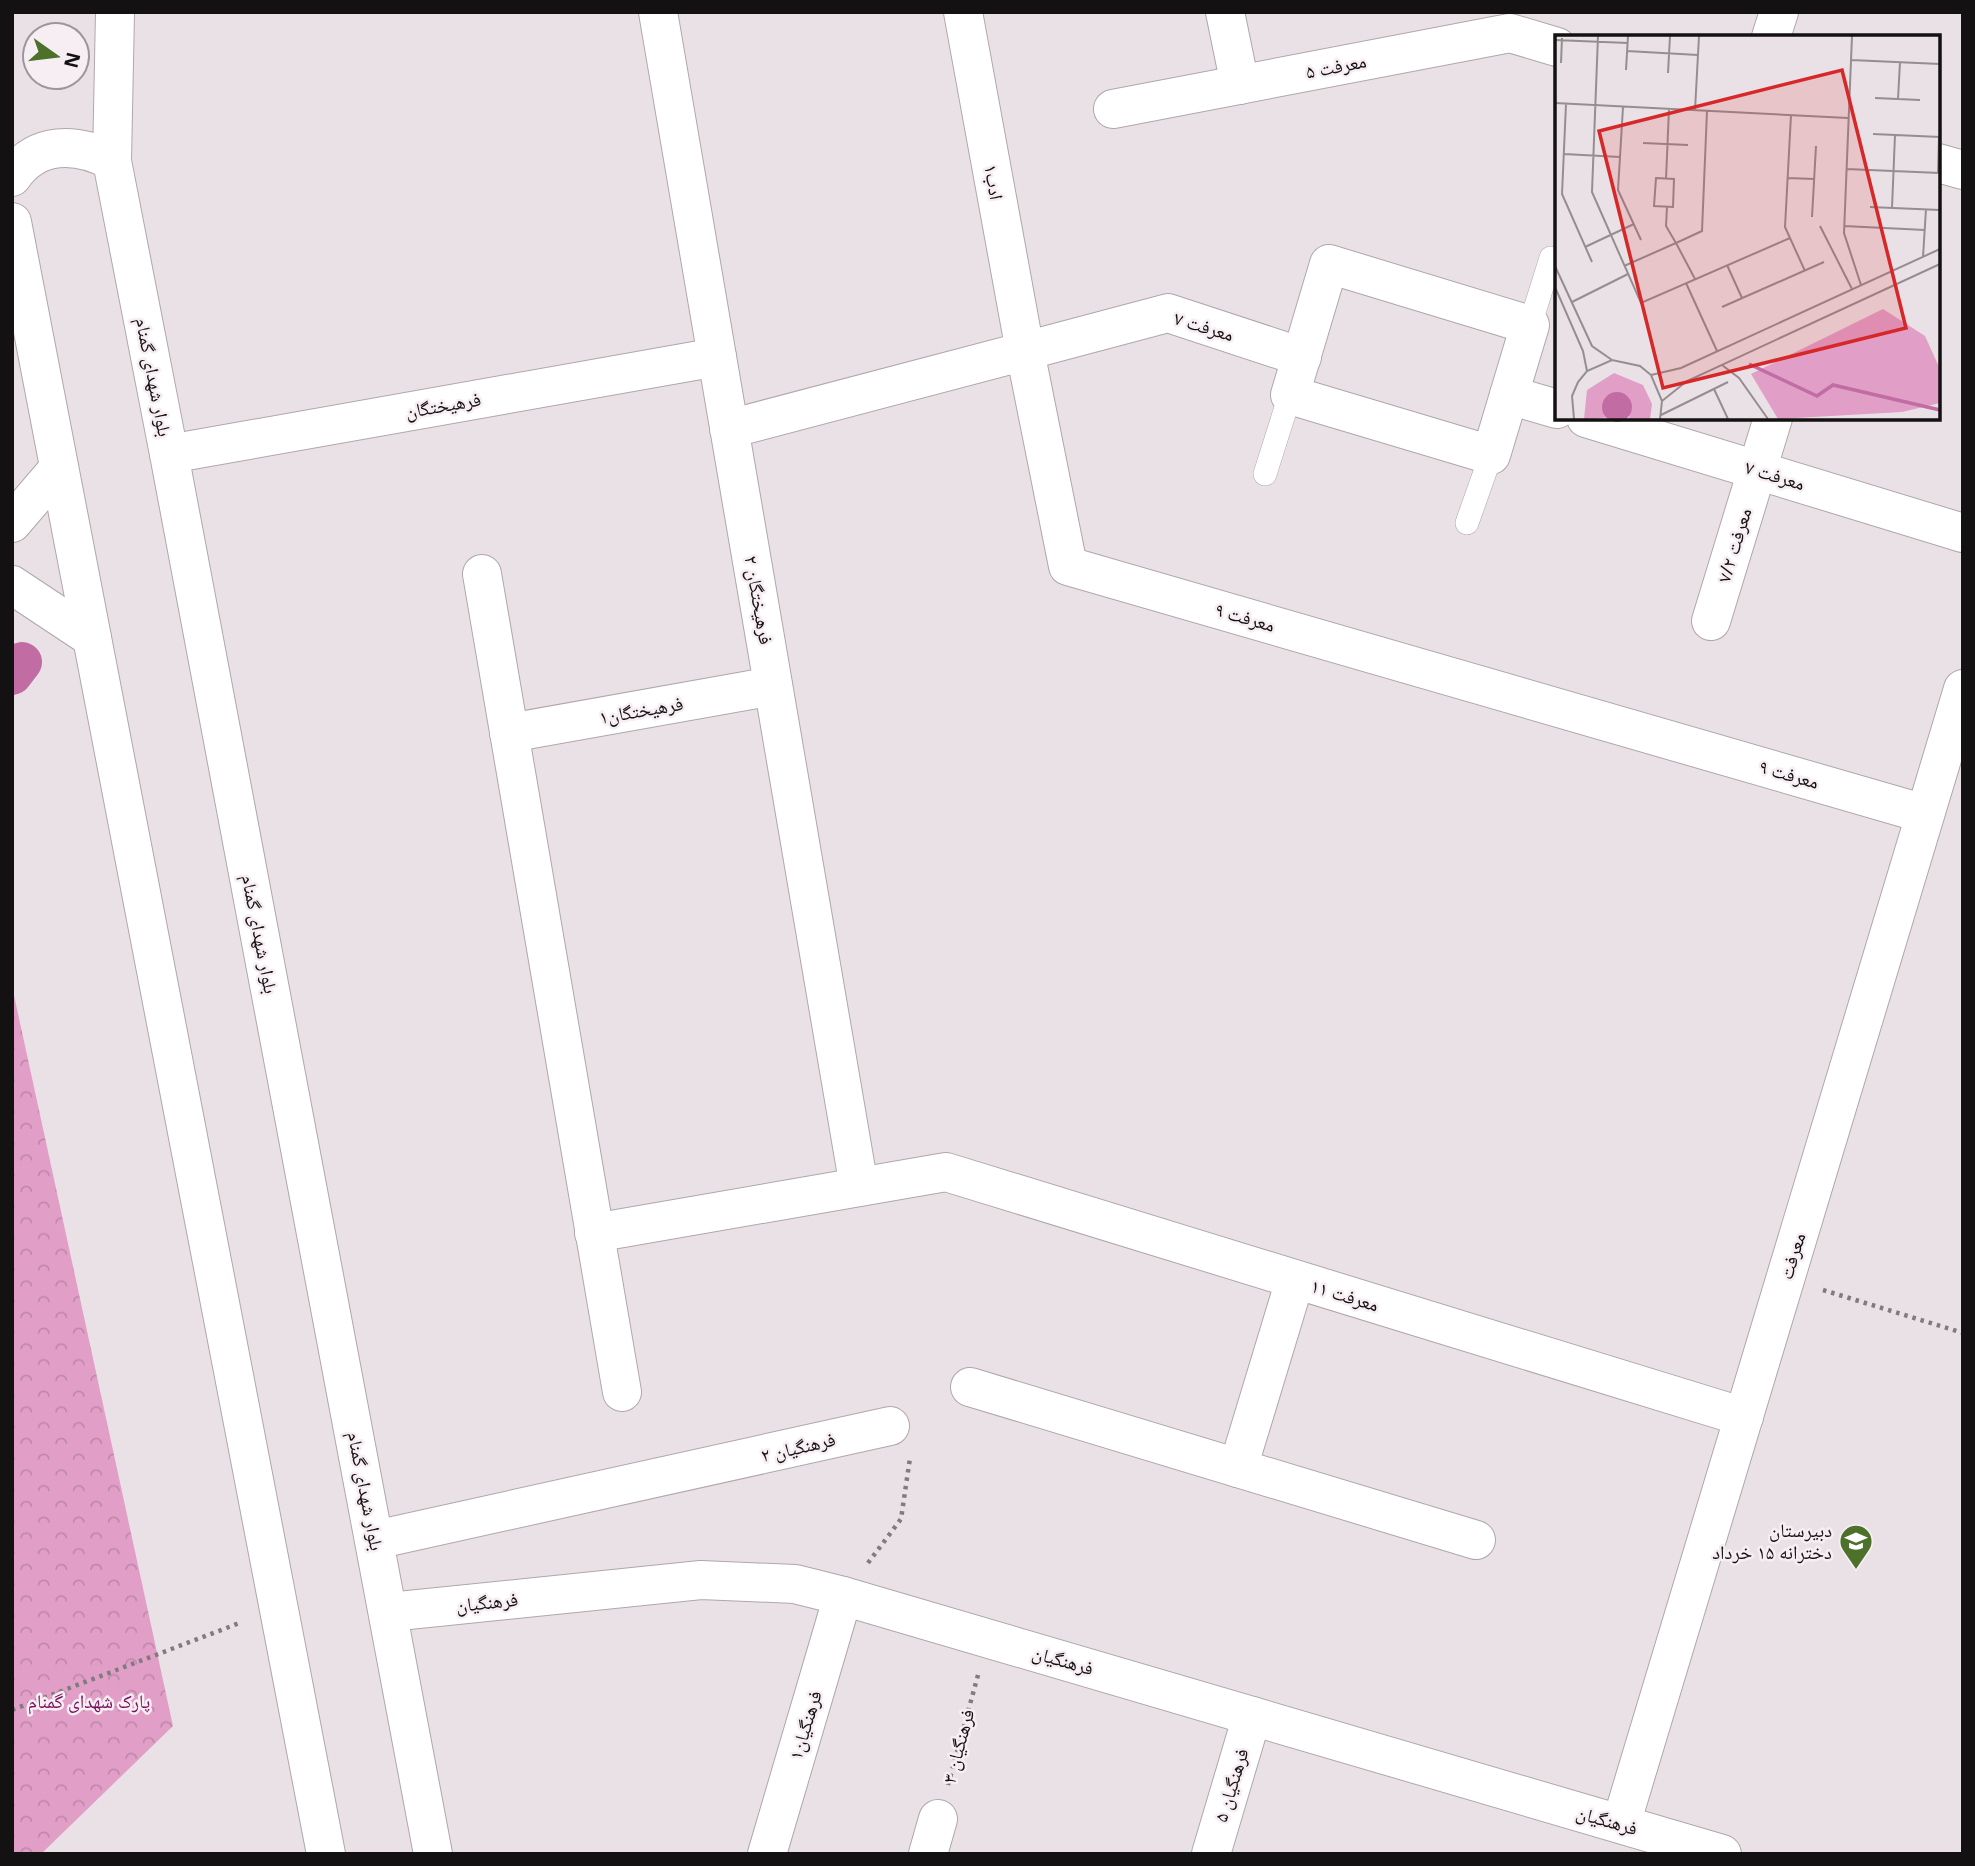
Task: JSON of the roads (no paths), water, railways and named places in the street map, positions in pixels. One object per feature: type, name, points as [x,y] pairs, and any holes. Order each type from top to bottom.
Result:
[{"type":"street","name":"بلوار شهدای گمنام","points":[[115,12],[112,161],[433,1854]]},
{"type":"street","name":"فرهیختگان ۲","points":[[658,12],[859,1187]]},
{"type":"street","name":"ادب۱","points":[[963,12],[1025,351]]},
{"type":"street","points":[[1225,12],[1240,85]]},
{"type":"street","points":[[1772,35],[1779,12]]},
{"type":"street","name":"معرفت ۵","points":[[1113,109],[1510,33],[1555,46]]},
{"type":"street","points":[[12,177],[33,157],[52,149],[73,147],[94,151],[112,161]]},
{"type":"street","points":[[1940,164],[1963,170]]},
{"type":"street","points":[[12,222],[326,1854]]},
{"type":"street","points":[[1329,264],[1530,325],[1491,455],[1290,395],[1329,264]]},
{"type":"street","name":"معرفت ۷","points":[[1025,351],[1168,313],[1302,357]]},
{"type":"street","points":[[729,429],[1025,351]]},
{"type":"street","name":"معرفت ۹","points":[[1025,351],[1068,566],[1926,814]]},
{"type":"street","name":"فرهیختگان","points":[[169,454],[717,357]]},
{"type":"street","points":[[1509,395],[1555,409]]},
{"type":"street","name":"معرفت ۷","points":[[1593,420],[1963,533]]},
{"type":"street","name":"معرفت ۷/۲","points":[[1712,621],[1772,420]]},
{"type":"street","points":[[12,523],[60,468]]},
{"type":"street","points":[[482,574],[622,1392]]},
{"type":"street","points":[[12,585],[92,638]]},
{"type":"street","name":"فرهیختگان۱","points":[[509,733],[773,686]]},
{"type":"street","name":"معرفت","points":[[1621,1824],[1926,814],[1956,735],[1963,689]]},
{"type":"street","name":"معرفت ۱۱","points":[[859,1187],[947,1172],[1744,1417]]},
{"type":"street","points":[[594,1233],[859,1187]]},
{"type":"street","points":[[1238,1468],[1295,1280]]},
{"type":"street","points":[[970,1387],[1476,1540]]},
{"type":"street","name":"فرهنگیان ۲","points":[[375,1540],[890,1426]]},
{"type":"street","name":"فرهنگیان","points":[[389,1612],[701,1580],[795,1584],[844,1596],[1722,1854]]},
{"type":"street","name":"فرهنگیان۱","points":[[766,1854],[844,1596]]},
{"type":"street","name":"فرهنگیان ۵","points":[[1211,1854],[1252,1716]]},
{"type":"lane","points":[[1530,325],[1551,258]]},
{"type":"lane","points":[[1265,474],[1290,395]]},
{"type":"lane","points":[[1467,523],[1491,455]]},
{"type":"waterway","points":[[12,675],[22,662]]},
{"type":"place","name":"دبیرستان دخترانه ۱۵ خرداد","points":[[1856,1571]]},
{"type":"park label","name":"پارک شهدای گمنام","points":[[89,1701]]}]
